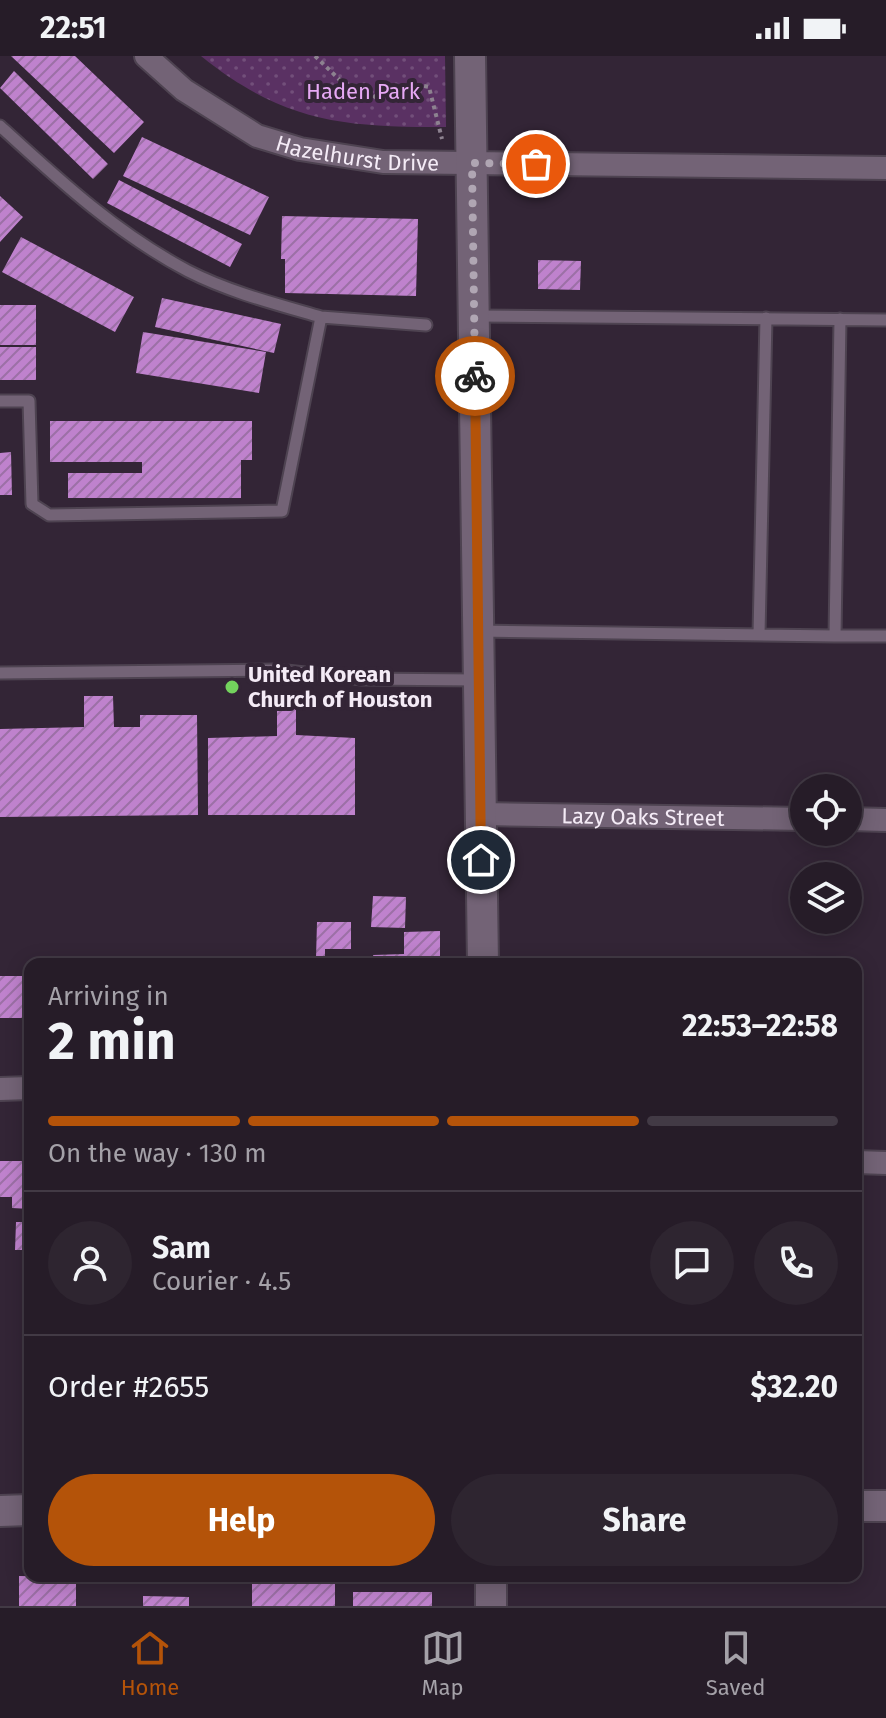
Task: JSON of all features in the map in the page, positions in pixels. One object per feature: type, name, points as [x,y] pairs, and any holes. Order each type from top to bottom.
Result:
[{"type":"street","name":"Hazelhurst Drive","points":[[146,56],[184,90],[257,136],[300,149],[383,162],[886,168]]},
{"type":"street","points":[[470,56],[483,958]]},
{"type":"street","name":"Lazy Oaks Street","points":[[481,814],[790,819]]},
{"type":"street","points":[[862,819],[886,820]]},
{"type":"street","points":[[0,1089],[24,1088]]},
{"type":"street","points":[[862,1162],[886,1163]]},
{"type":"street","points":[[862,1506],[886,1506]]},
{"type":"street","points":[[0,1511],[24,1510]]},
{"type":"street","points":[[491,1582],[491,1606]]},
{"type":"lane","points":[[0,126],[110,223],[154,251],[231,290],[321,317],[426,325]]},
{"type":"lane","points":[[474,316],[886,320]]},
{"type":"lane","points":[[0,401],[29,401],[32,504],[49,515],[282,511],[321,317]]},
{"type":"lane","points":[[759,634],[766,318]]},
{"type":"lane","points":[[835,636],[840,319]]},
{"type":"lane","points":[[478,631],[886,636]]},
{"type":"lane","points":[[0,673],[277,670],[362,679],[479,680]]},
{"type":"path","points":[[315,56],[343,83],[360,87],[381,101],[419,85],[429,87],[442,139],[472,163]]},
{"type":"green space","name":"Haden Park","points":[[201,56],[445,56],[446,127],[376,125],[316,117],[260,95]]},
{"type":"building","points":[[11,56],[75,56],[144,122],[114,153]]},
{"type":"building","points":[[14,71],[108,164],[93,179],[0,88]]},
{"type":"building","points":[[142,137],[269,197],[250,235],[123,176]]},
{"type":"building","points":[[119,180],[242,244],[230,267],[107,203]]},
{"type":"building","points":[[0,196],[23,217],[0,242]]},
{"type":"building","points":[[282,216],[418,219],[416,296],[285,293],[285,259],[281,259]]},
{"type":"building","points":[[21,237],[134,297],[115,332],[2,272]]},
{"type":"building","points":[[538,260],[581,261],[580,290],[538,289]]},
{"type":"building","points":[[162,298],[281,324],[274,353],[155,327]]},
{"type":"building","points":[[0,305],[36,305],[36,345],[0,345]]},
{"type":"building","points":[[143,332],[266,352],[259,393],[136,373]]},
{"type":"building","points":[[0,347],[36,347],[36,380],[0,380]]},
{"type":"building","points":[[50,421],[252,421],[252,460],[241,460],[241,498],[68,498],[68,473],[142,473],[142,462],[50,462]]},
{"type":"building","points":[[11,452],[12,495],[0,495],[0,453]]},
{"type":"building","points":[[84,696],[113,696],[114,727],[140,727],[140,715],[197,715],[198,815],[0,817],[0,729],[84,727]]},
{"type":"building","points":[[277,699],[296,699],[296,735],[355,738],[355,815],[208,815],[208,738],[277,736]]},
{"type":"building","points":[[373,896],[406,897],[405,928],[371,927]]},
{"type":"building","points":[[317,922],[351,922],[351,949],[325,949],[325,958],[316,958]]},
{"type":"building","points":[[440,931],[440,958],[373,958],[373,955],[404,954],[404,932]]},
{"type":"building","points":[[0,976],[24,976],[24,1018],[0,1018]]},
{"type":"building","points":[[0,1161],[24,1161],[24,1209],[12,1208],[12,1197],[0,1197]]},
{"type":"building","points":[[16,1222],[24,1222],[24,1250],[15,1250]]},
{"type":"building","points":[[19,1576],[24,1576],[24,1582],[76,1582],[76,1606],[19,1606]]},
{"type":"building","points":[[252,1582],[335,1582],[335,1606],[252,1606]]},
{"type":"building","points":[[353,1592],[432,1592],[432,1606],[353,1606]]},
{"type":"building","points":[[143,1596],[189,1597],[189,1606],[143,1606]]},
{"type":"way so far","points":[[475,376],[472,163],[536,164]]},
{"type":"place","name":"United Korean Church of Houston","points":[[232,687]]},
{"type":"route","points":[[475,376],[481,860]]}]
